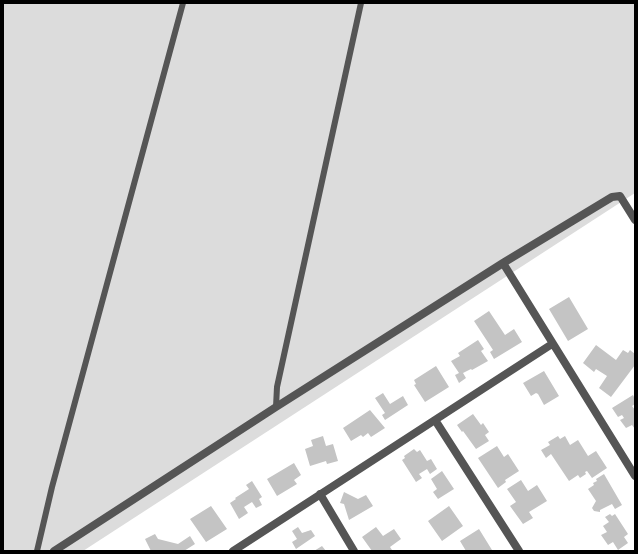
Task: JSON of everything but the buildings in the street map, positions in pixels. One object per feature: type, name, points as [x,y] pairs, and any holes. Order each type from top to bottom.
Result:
[{"type":"street","points":[[54,551],[276,407],[503,263],[616,196],[620,196],[635,220]]},
{"type":"street","points":[[503,263],[635,476]]},
{"type":"street","points":[[233,551],[552,344]]},
{"type":"street","points":[[435,420],[519,551]]},
{"type":"street","points":[[320,494],[354,551]]},
{"type":"lane","points":[[37,551],[54,479],[183,3]]},
{"type":"lane","points":[[276,407],[278,387],[361,3]]},
{"type":"shaded area","points":[[3,3],[635,3],[635,193],[83,551],[3,551]]}]
